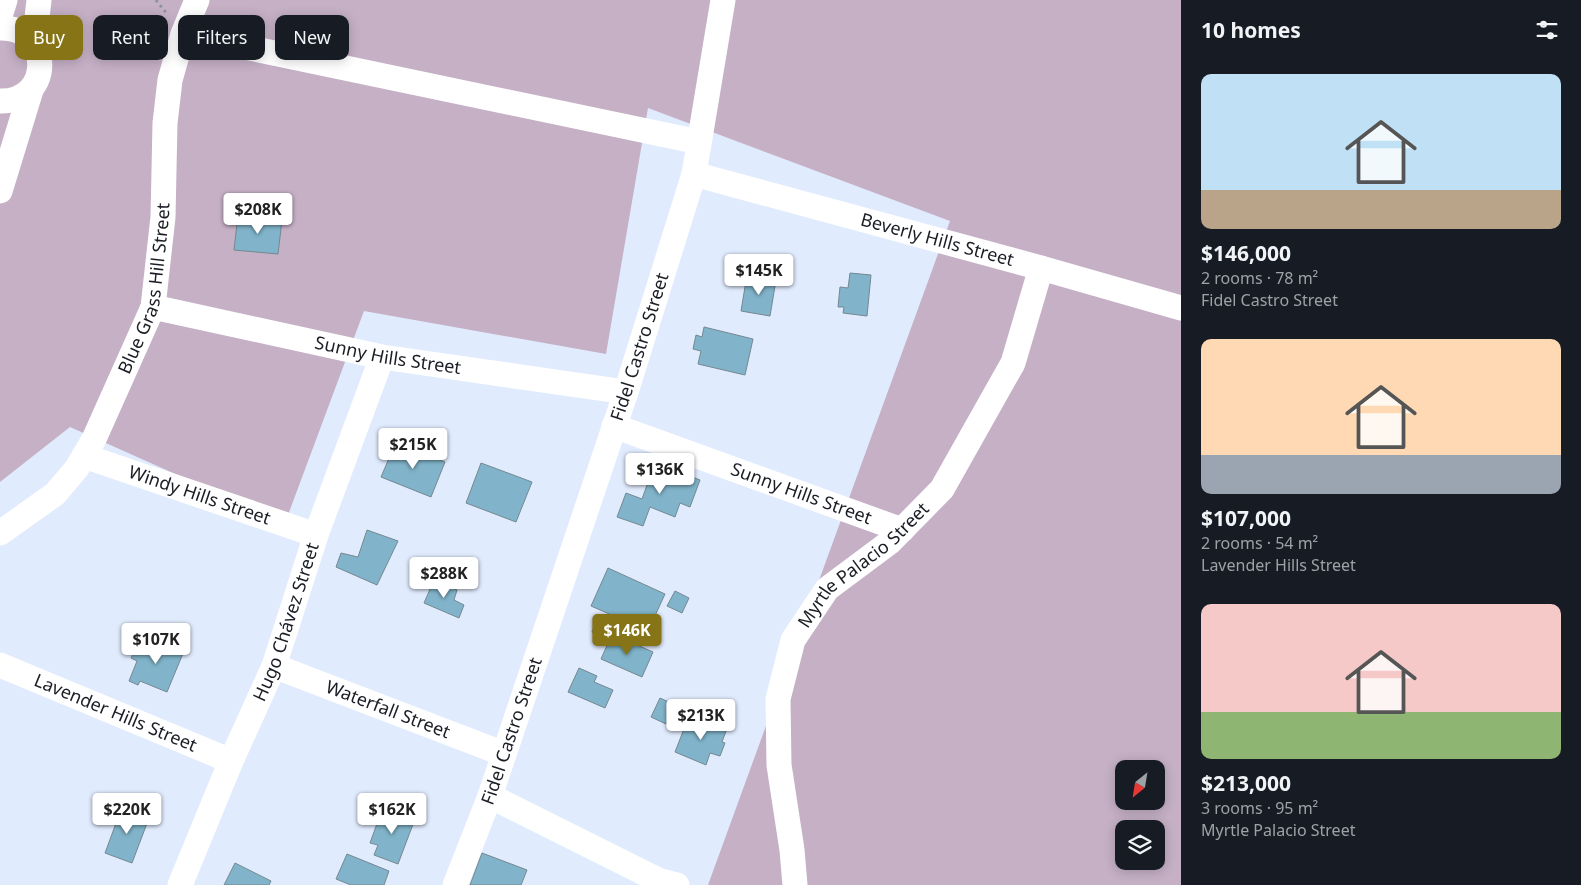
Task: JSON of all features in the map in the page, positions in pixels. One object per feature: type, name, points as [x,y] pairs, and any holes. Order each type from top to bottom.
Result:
[{"type":"street","points":[[0,16],[5,0]]},
{"type":"street","points":[[37,15],[39,0]]},
{"type":"street","name":"Blue Grass Hill Street","points":[[191,15],[197,0]]},
{"type":"street","name":"Fidel Castro Street","points":[[455,885],[490,796],[626,392],[694,174],[723,0]]},
{"type":"street","points":[[0,28],[15,30]]},
{"type":"street","points":[[265,51],[700,142]]},
{"type":"street","name":"Blue Grass Hill Street","points":[[0,533],[55,494],[77,468],[117,390],[153,307],[163,217],[166,123],[170,80],[178,52]]},
{"type":"street","points":[[0,191],[31,90],[38,79],[39,60]]},
{"type":"street","points":[[0,101],[9,101],[21,97],[31,90]]},
{"type":"street","name":"Beverly Hills Street","points":[[694,174],[1181,308]]},
{"type":"street","name":"Myrtle Palacio Street","points":[[795,885],[792,850],[779,765],[778,718],[778,699],[793,640],[827,589],[890,542],[942,489],[1013,363],[1041,268]]},
{"type":"street","name":"Sunny Hills Street","points":[[153,307],[382,356],[626,392]]},
{"type":"street","name":"Hugo Chávez Street","points":[[180,885],[231,761],[274,666],[316,535],[382,356]]},
{"type":"street","name":"Sunny Hills Street","points":[[614,426],[902,530]]},
{"type":"street","name":"Windy Hills Street","points":[[84,456],[316,535]]},
{"type":"street","name":"Lavender Hills Street","points":[[0,664],[231,761]]},
{"type":"street","name":"Waterfall Street","points":[[274,666],[504,754]]},
{"type":"street","points":[[490,796],[658,880],[677,885]]},
{"type":"shaded area","points":[[0,0],[1181,0],[1181,885],[708,885],[950,221],[648,108],[606,354],[364,311],[285,523],[70,427],[0,482]]},
{"type":"building","points":[[238,215],[282,220],[278,254],[234,250]]},
{"type":"building","points":[[850,273],[871,275],[867,316],[843,313],[844,307],[838,307],[840,287],[848,288]]},
{"type":"building","points":[[747,275],[776,280],[770,316],[741,311]]},
{"type":"building","points":[[704,327],[753,339],[745,375],[698,364],[701,351],[693,349],[696,335],[702,337]]},
{"type":"building","points":[[396,442],[445,462],[431,497],[381,477]]},
{"type":"building","points":[[481,463],[532,482],[516,522],[466,503]]},
{"type":"building","points":[[655,463],[700,480],[690,507],[680,503],[675,517],[650,507],[643,526],[617,517],[626,493],[642,499]]},
{"type":"building","points":[[367,530],[398,541],[377,585],[336,567],[341,553],[358,557]]},
{"type":"building","points":[[608,568],[665,594],[648,631],[591,606]]},
{"type":"building","points":[[434,580],[457,590],[454,600],[464,605],[459,618],[424,603]]},
{"type":"building","points":[[675,591],[689,598],[682,613],[667,606]]},
{"type":"building","points":[[598,618],[611,623],[606,637],[592,632]]},
{"type":"building","points":[[612,634],[653,652],[642,677],[601,659]]},
{"type":"building","points":[[144,639],[173,651],[175,646],[184,651],[167,692],[140,681],[138,685],[129,681],[137,661],[131,658],[134,652],[138,652]]},
{"type":"building","points":[[579,668],[597,676],[594,682],[613,690],[605,708],[568,692]]},
{"type":"building","points":[[660,698],[675,705],[666,724],[651,717]]},
{"type":"building","points":[[689,716],[726,731],[722,742],[725,743],[720,756],[710,753],[706,765],[675,752]]},
{"type":"building","points":[[122,807],[149,818],[132,863],[105,853]]},
{"type":"building","points":[[383,807],[415,819],[398,864],[374,855],[378,845],[370,843]]},
{"type":"building","points":[[482,853],[527,870],[521,885],[470,885]]},
{"type":"building","points":[[347,854],[389,871],[384,885],[351,885],[336,879]]},
{"type":"building","points":[[235,863],[271,881],[269,885],[224,885]]}]
